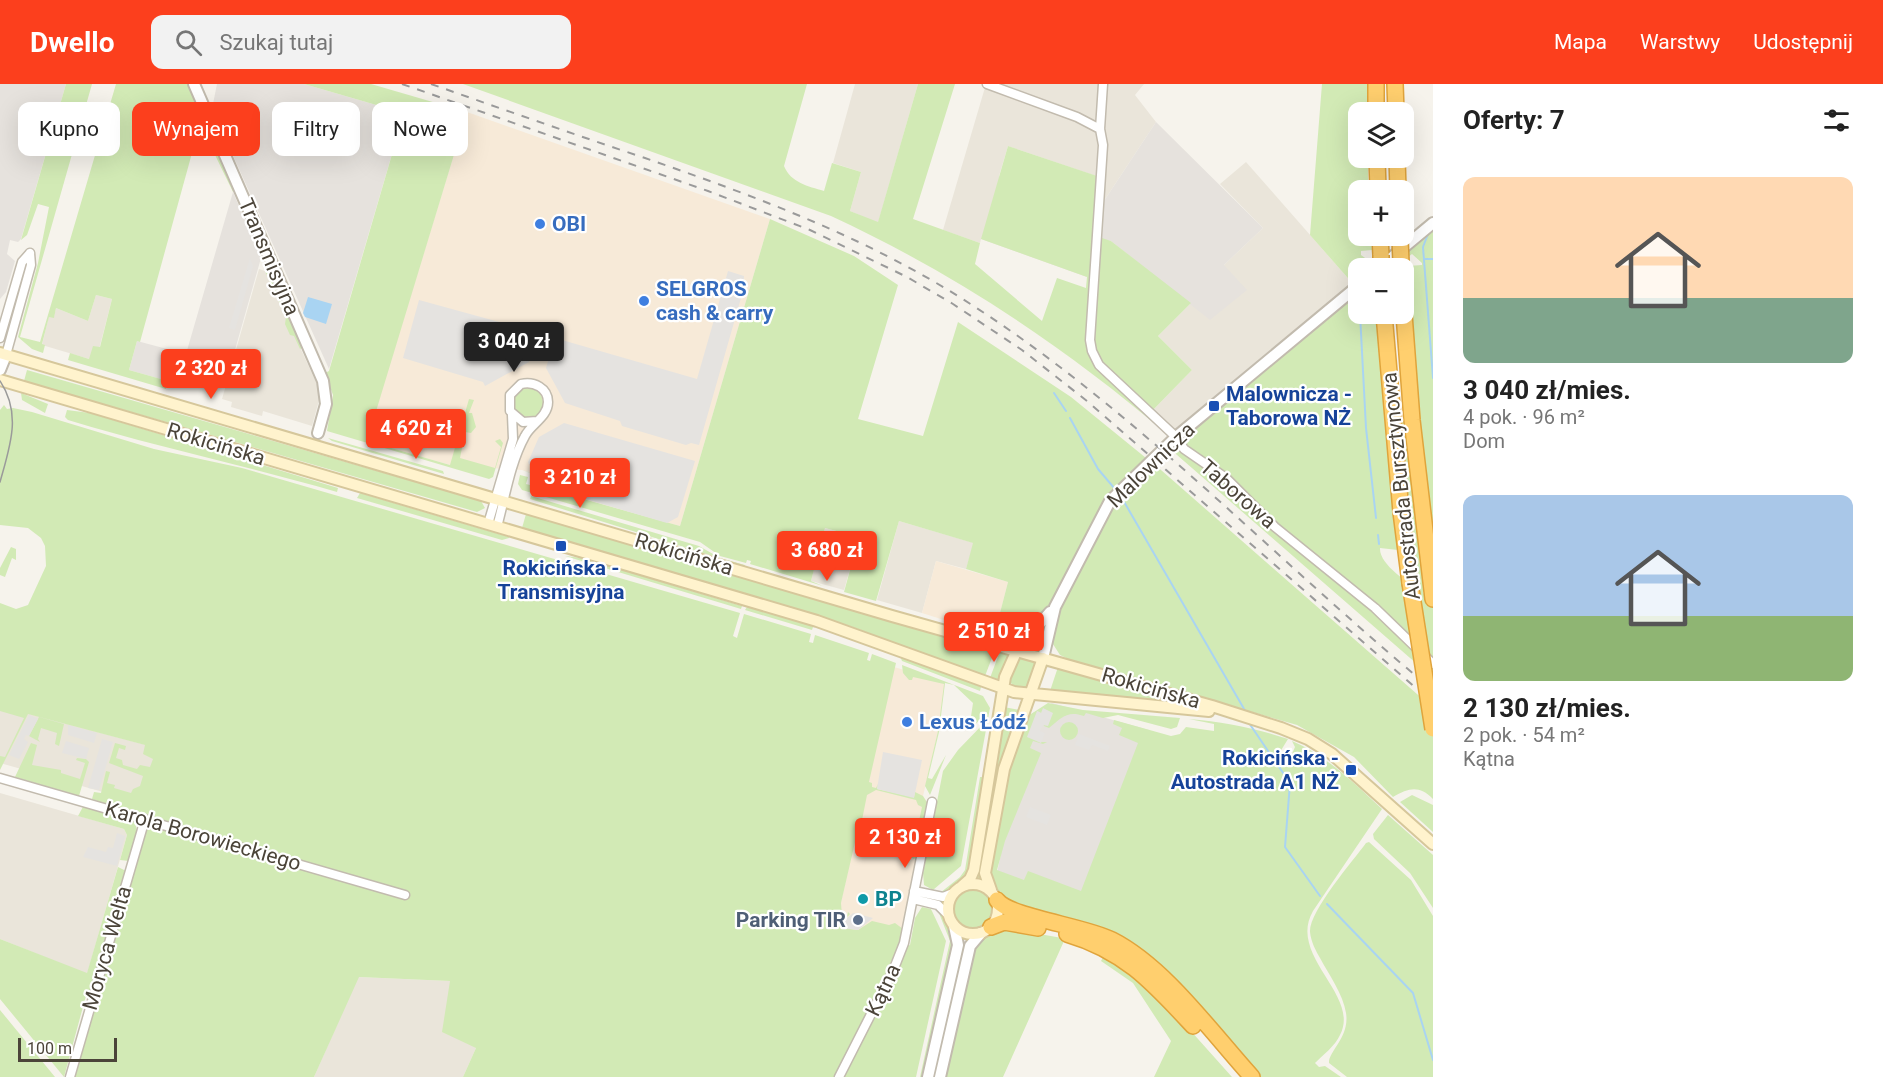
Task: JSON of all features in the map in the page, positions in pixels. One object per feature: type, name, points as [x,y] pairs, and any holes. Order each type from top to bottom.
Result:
[{"type":"highway","points":[[1376,84],[1376,102]]},
{"type":"highway","points":[[1395,84],[1396,102]]},
{"type":"highway","name":"Autostrada Bursztynowa","points":[[1385,324],[1400,501],[1410,583],[1433,729]]},
{"type":"highway","name":"Autostrada Bursztynowa","points":[[1405,324],[1412,420],[1433,599]]},
{"type":"highway","points":[[994,895],[1011,911],[1094,932],[1134,953],[1172,987],[1252,1077]]},
{"type":"highway","points":[[986,930],[1008,922],[1063,933],[1098,945],[1124,959],[1155,985],[1238,1077]]},
{"type":"main road","name":"Rokicińska","points":[[3,354],[1212,706],[1300,735],[1332,754],[1433,844]]},
{"type":"main road","name":"Rokicińska","points":[[0,380],[834,627],[1003,688],[1031,695],[1230,713]]},
{"type":"main road","points":[[1017,650],[1008,667],[1003,688],[974,870],[970,879],[953,893],[948,903],[949,916],[954,926],[967,934],[986,930],[998,915],[994,895],[985,873],[1004,769],[1013,736],[1031,695],[1043,658]]},
{"type":"main road","points":[[962,886],[975,883],[994,895]]},
{"type":"street","name":"Transmisyjna","points":[[194,84],[323,381],[326,404],[318,434]]},
{"type":"street","points":[[987,84],[1077,117],[1100,129]]},
{"type":"street","name":"Taborowa","points":[[1103,84],[1100,129],[1103,141],[1091,317],[1092,351],[1104,370],[1176,437],[1184,450],[1226,478],[1275,527],[1375,608],[1433,664]]},
{"type":"street","points":[[1388,258],[1433,223]]},
{"type":"street","points":[[0,338],[22,262],[30,253],[31,265],[0,370]]},
{"type":"street","name":"Malownicza","points":[[1043,658],[1049,624],[1058,601],[1107,506],[1176,437],[1348,294]]},
{"type":"street","points":[[492,525],[522,442],[545,414],[548,402],[544,391],[534,384],[521,384],[512,392],[508,402],[512,414],[513,439],[500,500]]},
{"type":"street","points":[[512,414],[523,422],[537,421]]},
{"type":"street","points":[[302,441],[318,434],[325,448]]},
{"type":"street","name":"Malownicza","points":[[1017,650],[1058,601]]},
{"type":"street","name":"Karola Borowieckiego","points":[[0,778],[405,895]]},
{"type":"street","name":"Kątna","points":[[839,1077],[893,971],[904,943],[932,802]]},
{"type":"street","name":"Moryca Welta","points":[[70,1077],[145,819]]},
{"type":"street","points":[[913,895],[942,897],[953,893]]},
{"type":"street","points":[[913,895],[938,905],[949,916]]},
{"type":"street","points":[[928,1077],[958,945],[954,926]]},
{"type":"street","points":[[940,1077],[970,946],[986,930]]},
{"type":"shaded area","points":[[0,84],[66,84],[61,102],[18,102],[18,156],[45,156],[21,239],[18,242],[10,240],[7,254],[15,261],[6,292],[0,299]]},
{"type":"shaded area","points":[[217,84],[304,84],[372,104],[372,156],[391,156],[329,369],[233,156],[260,156],[260,102],[213,102]]},
{"type":"shaded area","points":[[855,84],[918,84],[878,223],[850,211],[861,172],[833,163]]},
{"type":"shaded area","points":[[986,84],[1144,84],[1135,95],[1156,122],[1100,207],[1102,178],[1008,146],[999,176],[1087,277],[981,239],[980,243],[943,230]]},
{"type":"shaded area","points":[[468,112],[770,219],[680,526],[544,488],[547,477],[522,470],[450,465],[366,441],[453,156],[468,156]]},
{"type":"shaded area","points":[[1156,122],[1263,228],[1224,265],[1247,290],[1210,320],[1111,241],[1097,238],[1100,207]]},
{"type":"shaded area","points":[[1246,162],[1348,278],[1348,290],[1174,431],[1152,411],[1192,370],[1158,336],[1191,303],[1210,319],[1224,265],[1263,228],[1220,184]]},
{"type":"shaded area","points":[[233,192],[261,258],[229,371],[185,358],[178,384],[129,370],[137,341],[186,354]]},
{"type":"shaded area","points":[[250,258],[253,266],[235,330],[229,328]]},
{"type":"shaded area","points":[[259,269],[265,271],[321,393],[312,426],[263,411],[262,416],[231,407],[232,402],[222,399]]},
{"type":"shaded area","points":[[728,271],[744,276],[743,291],[699,445],[691,443],[686,445],[622,426],[620,421],[565,403],[546,368],[555,338],[697,379]]},
{"type":"shaded area","points":[[96,295],[112,299],[96,361],[42,345],[49,316],[54,317],[56,308],[88,321]]},
{"type":"shaded area","points":[[419,300],[532,331],[531,333],[537,335],[529,362],[485,386],[483,382],[403,358]]},
{"type":"shaded area","points":[[564,423],[695,461],[678,517],[667,523],[558,491],[557,488],[561,486],[556,477],[531,468],[528,462],[539,437]]},
{"type":"shaded area","points":[[899,521],[974,543],[966,569],[936,561],[922,613],[877,600]]},
{"type":"shaded area","points":[[825,528],[859,537],[844,590],[811,581]]},
{"type":"shaded area","points":[[936,561],[1008,582],[994,636],[922,613]]},
{"type":"shaded area","points":[[894,667],[945,682],[938,732],[923,796],[928,804],[900,941],[835,929]]},
{"type":"shaded area","points":[[1052,703],[1149,730],[1078,911],[996,878],[1029,715]]},
{"type":"shaded area","points":[[0,706],[161,749],[135,801],[0,763]]},
{"type":"shaded area","points":[[1043,708],[1053,713],[1048,726],[1043,725],[1040,731],[1045,733],[1041,743],[1027,737],[1037,711],[1041,713]]},
{"type":"shaded area","points":[[29,715],[38,719],[29,736],[26,735],[24,739],[28,742],[19,759],[9,755]]},
{"type":"shaded area","points":[[68,725],[97,733],[94,743],[68,735]]},
{"type":"shaded area","points":[[1079,734],[1110,746],[1108,751],[1092,745],[1089,750],[1075,745]]},
{"type":"shaded area","points":[[102,739],[113,742],[99,790],[88,788]]},
{"type":"shaded area","points":[[66,741],[89,748],[86,759],[62,753]]},
{"type":"shaded area","points":[[883,752],[922,760],[914,798],[877,789]]},
{"type":"shaded area","points":[[0,793],[124,829],[127,835],[87,974],[0,939]]},
{"type":"shaded area","points":[[1030,807],[1051,815],[1047,825],[1026,817]]},
{"type":"shaded area","points":[[117,833],[125,836],[117,866],[83,857],[88,847],[106,852],[108,847],[113,848]]},
{"type":"shaded area","name":"Parking TIR","points":[[853,913],[873,918],[858,930],[842,928],[840,924]]},
{"type":"shaded area","points":[[358,977],[450,981],[476,1048],[463,1077],[314,1077]]},
{"type":"green space","points":[[66,84],[92,84],[87,102],[61,102]]},
{"type":"green space","points":[[116,84],[189,84],[197,102],[132,102],[132,156],[191,156],[140,342],[137,341],[129,370],[168,381],[166,389],[68,360],[70,353],[89,359],[93,346],[100,347],[112,299],[96,295],[88,321],[56,308],[54,318],[49,317],[42,344],[45,345],[43,353],[32,349],[18,337],[38,263],[49,207],[38,204],[27,235],[21,240],[45,156],[72,156],[20,337],[40,342],[95,156],[120,156],[120,102],[111,102]]},
{"type":"green space","points":[[304,84],[371,84],[433,102],[372,104]]},
{"type":"green space","points":[[463,84],[807,84],[784,166],[787,172],[796,180],[824,191],[832,163],[861,172],[850,211],[878,222],[918,84],[955,84],[913,219],[980,243],[975,264],[1042,321],[1057,278],[1086,288],[1087,277],[981,239],[1008,146],[1097,176],[1089,354],[1096,366],[1167,434],[1048,341],[964,287],[877,238],[831,216]]},
{"type":"green space","points":[[1322,84],[1367,84],[1367,102],[1348,102],[1348,168],[1368,168],[1368,180],[1348,180],[1348,246],[1372,246],[1372,250],[1361,251],[1361,255],[1365,258],[1348,258],[1348,278],[1310,235]]},
{"type":"green space","points":[[216,156],[221,156],[234,186],[233,192]]},
{"type":"green space","points":[[392,156],[454,156],[367,441],[450,465],[469,399],[474,400],[469,413],[472,413],[476,427],[471,433],[465,432],[460,458],[495,468],[501,447],[495,441],[500,439],[503,443],[493,477],[489,479],[327,431],[333,395],[325,373],[329,371]]},
{"type":"green space","points":[[770,219],[854,256],[898,285],[858,419],[923,436],[958,322],[1071,397],[1146,458],[1106,501],[1053,603],[1026,635],[1022,634],[1011,640],[994,636],[1008,582],[966,569],[973,543],[899,521],[876,601],[844,592],[859,537],[825,528],[811,581],[823,586],[750,564],[751,561],[747,560],[746,563],[720,556],[700,542],[522,490],[518,484],[520,475],[528,477],[526,484],[538,487],[541,477],[522,470],[547,478],[544,488],[680,526]]},
{"type":"green space","points":[[1433,227],[1433,549],[1412,324],[1414,324],[1414,266],[1422,265],[1422,263],[1412,254],[1407,258],[1396,258],[1410,246],[1414,246],[1414,243]]},
{"type":"green space","points":[[1102,238],[1111,241],[1191,303],[1158,336],[1192,370],[1152,411],[1098,359],[1093,342],[1099,240]]},
{"type":"green space","points":[[271,268],[304,347],[300,349],[285,324],[286,317],[265,271]]},
{"type":"green space","points":[[1348,298],[1348,324],[1378,324],[1398,550],[1380,548],[1384,561],[1389,567],[1421,591],[1413,577],[1396,422],[1408,421],[1427,585],[1423,586],[1423,593],[1433,602],[1433,660],[1191,452],[1179,439]]},
{"type":"green space","points":[[27,370],[481,501],[485,508],[477,512],[24,381]]},
{"type":"green space","points":[[528,388],[539,392],[543,403],[539,414],[528,418],[517,414],[513,403],[517,392]]},
{"type":"green space","points":[[21,393],[48,404],[45,413],[22,400]]},
{"type":"green space","points":[[4,405],[7,409],[32,412],[154,449],[242,468],[740,613],[733,636],[737,638],[744,614],[811,634],[809,642],[813,643],[815,635],[869,653],[867,660],[870,661],[872,654],[896,663],[869,782],[872,783],[872,787],[876,788],[878,784],[877,789],[914,797],[915,792],[923,796],[928,804],[925,822],[918,825],[914,821],[919,821],[922,807],[916,800],[876,790],[867,795],[862,820],[866,823],[863,826],[869,828],[867,824],[872,825],[871,830],[887,833],[889,829],[894,833],[888,838],[864,833],[856,838],[841,903],[842,916],[847,917],[848,912],[850,914],[840,925],[842,928],[858,930],[872,921],[889,925],[895,923],[903,929],[892,970],[836,1077],[463,1077],[476,1048],[442,1032],[450,981],[359,977],[314,1077],[75,1077],[148,820],[92,799],[94,792],[101,793],[106,771],[110,772],[107,783],[115,785],[114,788],[131,793],[133,789],[140,786],[143,776],[109,763],[115,743],[126,746],[125,750],[119,748],[116,758],[122,760],[123,765],[137,769],[140,765],[150,767],[153,759],[143,754],[145,745],[28,714],[0,770],[0,756],[5,757],[24,718],[0,711],[0,603],[16,609],[28,605],[46,566],[45,546],[41,538],[28,528],[0,525],[0,410]]},
{"type":"green space","points":[[67,410],[90,413],[338,488],[337,492],[68,420],[65,417]]},
{"type":"green space","points":[[328,438],[443,471],[444,474],[332,441]]},
{"type":"green space","points":[[1175,442],[1274,523],[1370,609],[1433,667],[1433,678],[1169,448]]},
{"type":"green space","points":[[1153,463],[1433,708],[1433,799],[1414,789],[1393,797],[1354,757],[1297,725],[1060,655],[1051,641],[1058,610],[1109,507]]},
{"type":"green space","points":[[360,493],[509,538],[502,540],[357,498]]},
{"type":"green space","points":[[531,496],[699,546],[720,558],[745,566],[530,499]]},
{"type":"green space","points":[[526,514],[995,650],[985,676],[850,626],[522,528]]},
{"type":"green space","points":[[11,547],[16,549],[16,560],[12,558],[5,577],[0,575],[0,568]]},
{"type":"green space","points":[[565,556],[582,558],[742,606],[741,609]]},
{"type":"green space","points":[[747,607],[813,627],[812,630],[745,610]]},
{"type":"green space","points":[[1000,651],[1009,656],[998,681],[990,678]]},
{"type":"green space","points":[[900,656],[981,687],[980,691],[902,661]]},
{"type":"green space","points":[[1018,658],[1031,660],[1036,665],[1030,686],[1025,688],[1014,686],[1009,678]]},
{"type":"green space","points":[[902,665],[983,696],[990,708],[961,866],[933,890],[924,885],[923,873],[943,771],[958,750],[986,721],[983,717],[969,730],[973,703],[954,685],[945,683],[939,732],[928,778],[932,779],[946,755],[930,795],[925,786],[938,731],[944,684],[913,677],[909,680],[903,673]]},
{"type":"green space","points":[[1058,667],[1173,700],[1174,701],[1050,691]]},
{"type":"green space","points":[[1048,703],[1083,710],[1180,718],[1177,727],[1171,729],[1118,715],[1103,718],[1086,713],[1084,716],[1073,714],[1065,716],[1049,728],[1044,726],[1041,713],[1037,711],[1041,742],[1047,742],[1043,744],[1033,741],[1030,748],[1041,753],[1005,841],[997,870],[1024,880],[1028,871],[1081,891],[1138,743],[1119,735],[1122,728],[1113,724],[1114,720],[1171,736],[1180,734],[1186,727],[1214,731],[1214,724],[1189,719],[1239,726],[1288,739],[1280,752],[1291,756],[1295,747],[1292,741],[1305,747],[1340,771],[1382,809],[1313,911],[1308,928],[1309,944],[1341,1005],[1344,1020],[1338,1039],[1315,1063],[1319,1067],[1325,1066],[1341,1077],[1258,1077],[1184,994],[1010,907],[992,884],[990,876],[1007,776],[1028,713],[1031,714]]},
{"type":"green space","points":[[1004,707],[1020,710],[1001,765],[982,880],[974,879]]},
{"type":"green space","points":[[39,717],[64,724],[59,746],[55,744],[57,733],[41,728],[38,739],[40,742],[29,736]]},
{"type":"green space","points":[[1069,722],[1075,725],[1078,731],[1075,737],[1069,740],[1063,737],[1060,731],[1063,725]]},
{"type":"green space","points":[[31,743],[37,745],[32,765],[61,770],[61,773],[80,779],[85,763],[76,760],[77,758],[86,759],[89,762],[79,796],[15,777]]},
{"type":"green space","points":[[980,777],[983,777],[980,812],[970,867],[962,881],[940,893],[965,870]]},
{"type":"green space","points":[[1412,795],[1433,805],[1433,832],[1400,802]]},
{"type":"green space","points":[[84,805],[135,821],[137,831],[129,861],[120,860],[127,835],[124,829],[78,816]]},
{"type":"green space","points":[[1388,815],[1433,855],[1433,908],[1410,873],[1374,839],[1373,834]]},
{"type":"green space","points":[[903,833],[905,838],[918,836],[921,840],[914,859],[907,855],[913,852],[910,846],[904,849],[900,841]]},
{"type":"green space","points":[[1369,842],[1411,880],[1433,916],[1433,1077],[1347,1077],[1329,1063],[1345,1029],[1346,1013],[1339,992],[1317,952],[1310,932],[1316,912],[1324,899]]},
{"type":"green space","points":[[118,867],[126,871],[91,992],[87,992],[64,1077],[0,999],[0,939],[87,973]]},
{"type":"green space","points":[[973,888],[988,894],[994,909],[988,924],[973,930],[958,924],[952,909],[958,894]]},
{"type":"green space","points":[[922,907],[931,909],[946,941],[916,1077],[842,1077],[906,946],[910,945],[915,918]]},
{"type":"green space","points":[[937,908],[953,933],[954,942],[924,1077],[920,1077],[950,941]]},
{"type":"green space","points":[[1001,927],[1073,940],[1112,956],[1148,983],[1232,1077],[1154,1077],[1171,1041],[1133,983],[1101,961],[1104,955],[1064,941],[1003,1077],[945,1077],[974,948],[980,940]]},
{"type":"green space","points":[[0,1010],[55,1077],[0,1077]]},
{"type":"water","points":[[308,297],[332,304],[326,324],[305,317],[303,313]]},
{"type":"waterway","points":[[1428,234],[1423,247],[1433,378]]},
{"type":"waterway","points":[[1424,259],[1433,259]]},
{"type":"waterway","points":[[1361,324],[1366,428],[1376,518]]},
{"type":"waterway","points":[[1054,393],[1066,411]]},
{"type":"waterway","points":[[1070,418],[1098,469],[1115,489]]},
{"type":"waterway","points":[[1123,500],[1247,714]]},
{"type":"waterway","points":[[1378,535],[1379,544]]},
{"type":"waterway","points":[[1249,723],[1290,783],[1285,847],[1320,896]]},
{"type":"waterway","points":[[1327,904],[1413,993],[1433,1060]]},
{"type":"tram line","points":[[0,381],[7,393],[12,418],[10,443],[0,482]]},
{"type":"railway","points":[[402,84],[708,191],[810,230],[907,277],[953,304],[1022,350],[1087,401],[1433,703]]},
{"type":"railway","points":[[431,84],[686,172],[807,219],[886,255],[961,298],[1024,341],[1145,435],[1433,690]]},
{"type":"place","name":"OBI","points":[[540,224]]},
{"type":"place","name":"SELGROS cash & carry","points":[[644,301]]},
{"type":"place","name":"Malownicza - Taborowa NŻ","points":[[1214,406]]},
{"type":"place","name":"Rokicińska - Transmisyjna","points":[[561,546]]},
{"type":"place","name":"Lexus Łódź","points":[[907,722]]},
{"type":"place","name":"Rokicińska - Autostrada A1 NŻ","points":[[1351,770]]},
{"type":"place","name":"BP","points":[[863,899]]},
{"type":"place","name":"Parking TIR","points":[[858,920]]}]
